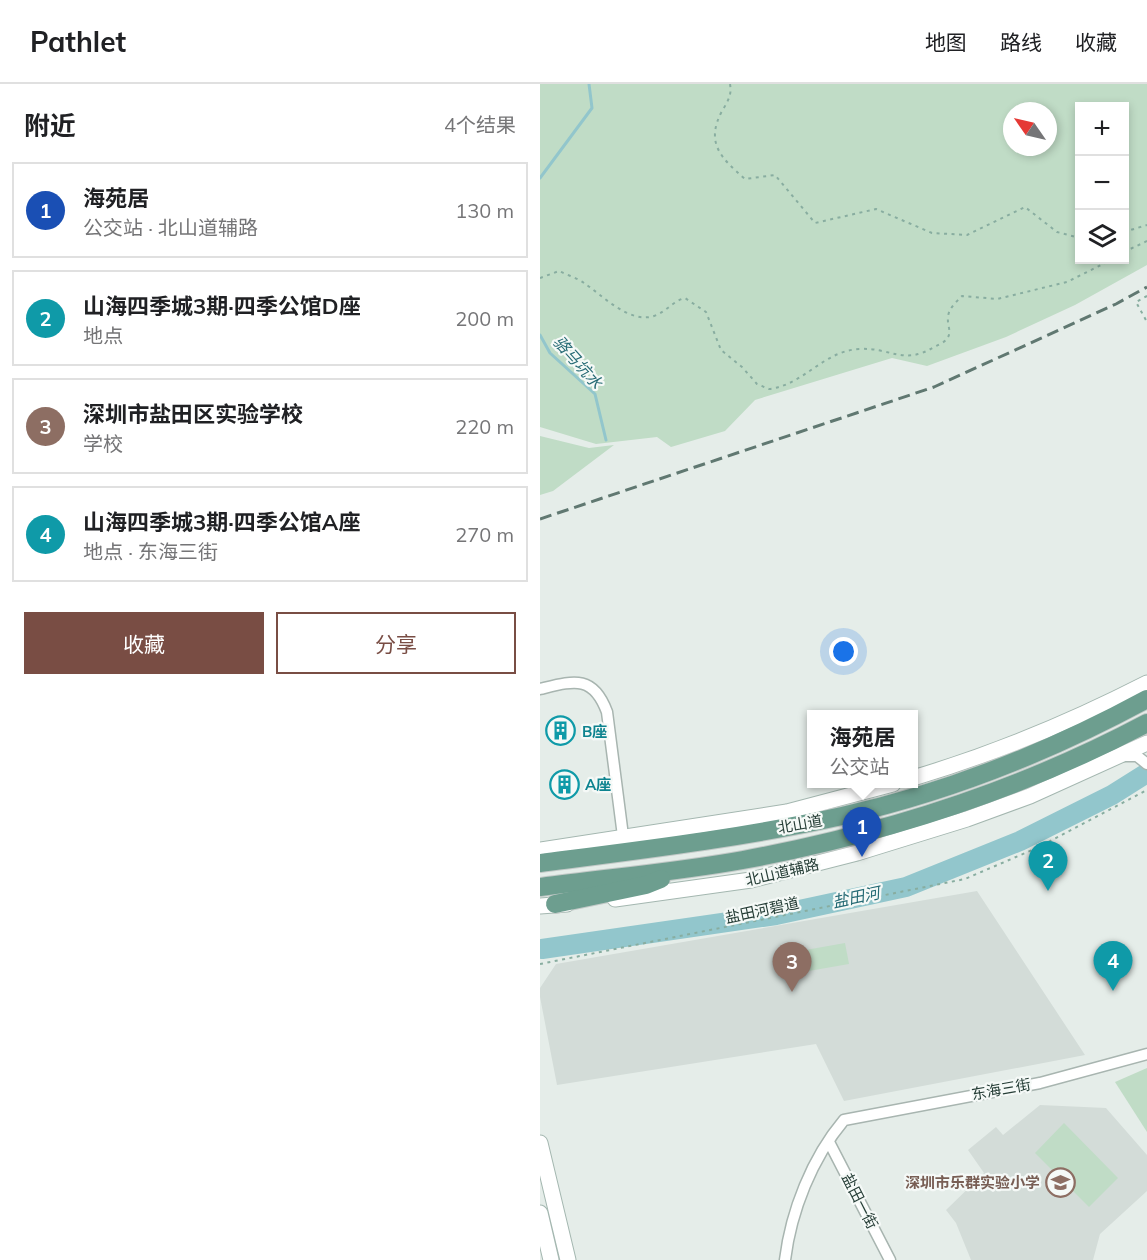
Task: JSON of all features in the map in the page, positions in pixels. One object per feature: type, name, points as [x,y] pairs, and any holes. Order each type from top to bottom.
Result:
[{"type":"main road","name":"北山道","points":[[540,863],[678,845],[789,819],[851,814],[952,786],[1029,756],[1115,717],[1147,699]]},
{"type":"main road","name":"北山道","points":[[540,887],[741,861],[840,840],[914,820],[1048,770],[1147,723]]},
{"type":"main road","points":[[548,905],[646,885],[697,866]]},
{"type":"street","points":[[540,689],[571,681],[583,682],[602,699],[607,712],[623,836]]},
{"type":"street","points":[[918,776],[1030,739],[1147,683]]},
{"type":"street","points":[[1115,717],[1118,698]]},
{"type":"street","name":"北山道辅路","points":[[548,905],[599,901],[751,880],[809,866],[967,819],[1030,796],[1124,756],[1147,743]]},
{"type":"street","points":[[1124,756],[1137,756],[1146,762]]},
{"type":"street","points":[[540,850],[623,836],[789,819],[879,788]]},
{"type":"street","name":"东海三街","points":[[829,1142],[844,1120],[853,1116],[1040,1083],[1147,1054]]},
{"type":"street","points":[[785,1260],[793,1220],[803,1191],[829,1142]]},
{"type":"street","name":"盐田一街","points":[[829,1142],[890,1260]]},
{"type":"street","points":[[540,1143],[568,1260]]},
{"type":"street","points":[[540,1213],[551,1260]]},
{"type":"path","points":[[730,84],[731,94],[714,126],[720,157],[745,179],[775,175],[815,223],[876,209],[932,233],[967,235],[1025,207],[1057,232],[1075,237]]},
{"type":"path","points":[[1129,231],[1147,225]]},
{"type":"path","points":[[1129,250],[1147,241]]},
{"type":"path","points":[[540,279],[559,271],[583,282],[614,307],[642,316],[653,317],[676,300],[685,298],[706,312],[721,350],[742,367],[757,384],[769,389],[792,382],[809,373],[830,356],[843,352],[859,349],[913,358],[946,340],[950,331],[948,319],[950,312],[962,296],[997,299],[1007,297],[1067,282],[1103,264]]},
{"type":"path","points":[[1147,296],[1136,302],[1147,322]]},
{"type":"path","name":"盐田河碧道","points":[[540,964],[965,879],[1039,847],[1147,790]]},
{"type":"shaded area","points":[[977,891],[1085,1055],[844,1101],[816,1044],[557,1085],[540,997],[540,988],[556,964]]},
{"type":"shaded area","name":"深圳市乐群实验小学","points":[[1040,1105],[1106,1108],[1147,1155],[1147,1191],[1100,1234],[1093,1260],[971,1260],[956,1223],[946,1210],[984,1173],[968,1150],[996,1127],[1003,1135]]},
{"type":"green space","points":[[540,84],[1147,84],[1147,265],[1075,305],[1006,337],[927,366],[892,358],[755,400],[725,431],[671,447],[657,437],[596,444],[540,427]]},
{"type":"green space","points":[[540,436],[589,448],[614,445],[553,491],[540,495]]},
{"type":"green space","points":[[845,943],[849,964],[803,972],[800,951]]},
{"type":"green space","points":[[1147,1068],[1147,1132],[1115,1082]]},
{"type":"green space","points":[[1064,1123],[1118,1178],[1089,1207],[1035,1153]]},
{"type":"waterway","name":"骆马坑水","points":[[540,178],[592,108],[589,84]]},
{"type":"waterway","name":"骆马坑水","points":[[540,335],[550,353],[595,394],[606,440]]},
{"type":"waterway","name":"盐田河","points":[[542,949],[776,915],[906,887],[1020,841],[1112,795],[1147,773]]},
{"type":"railway","points":[[540,519],[934,387],[1116,304],[1147,287]]},
{"type":"place","name":"B座","points":[[561,731]]},
{"type":"place","name":"A座","points":[[564,784]]},
{"type":"place","name":"海苑居","points":[[862,857]]},
{"type":"place","name":"山海四季城3期·四季公馆D座","points":[[1048,891]]},
{"type":"place","name":"山海四季城3期·四季公馆A座","points":[[1113,991]]},
{"type":"place","name":"深圳市盐田区实验学校","points":[[792,992]]},
{"type":"place","name":"深圳市乐群实验小学","points":[[1061,1182]]}]
